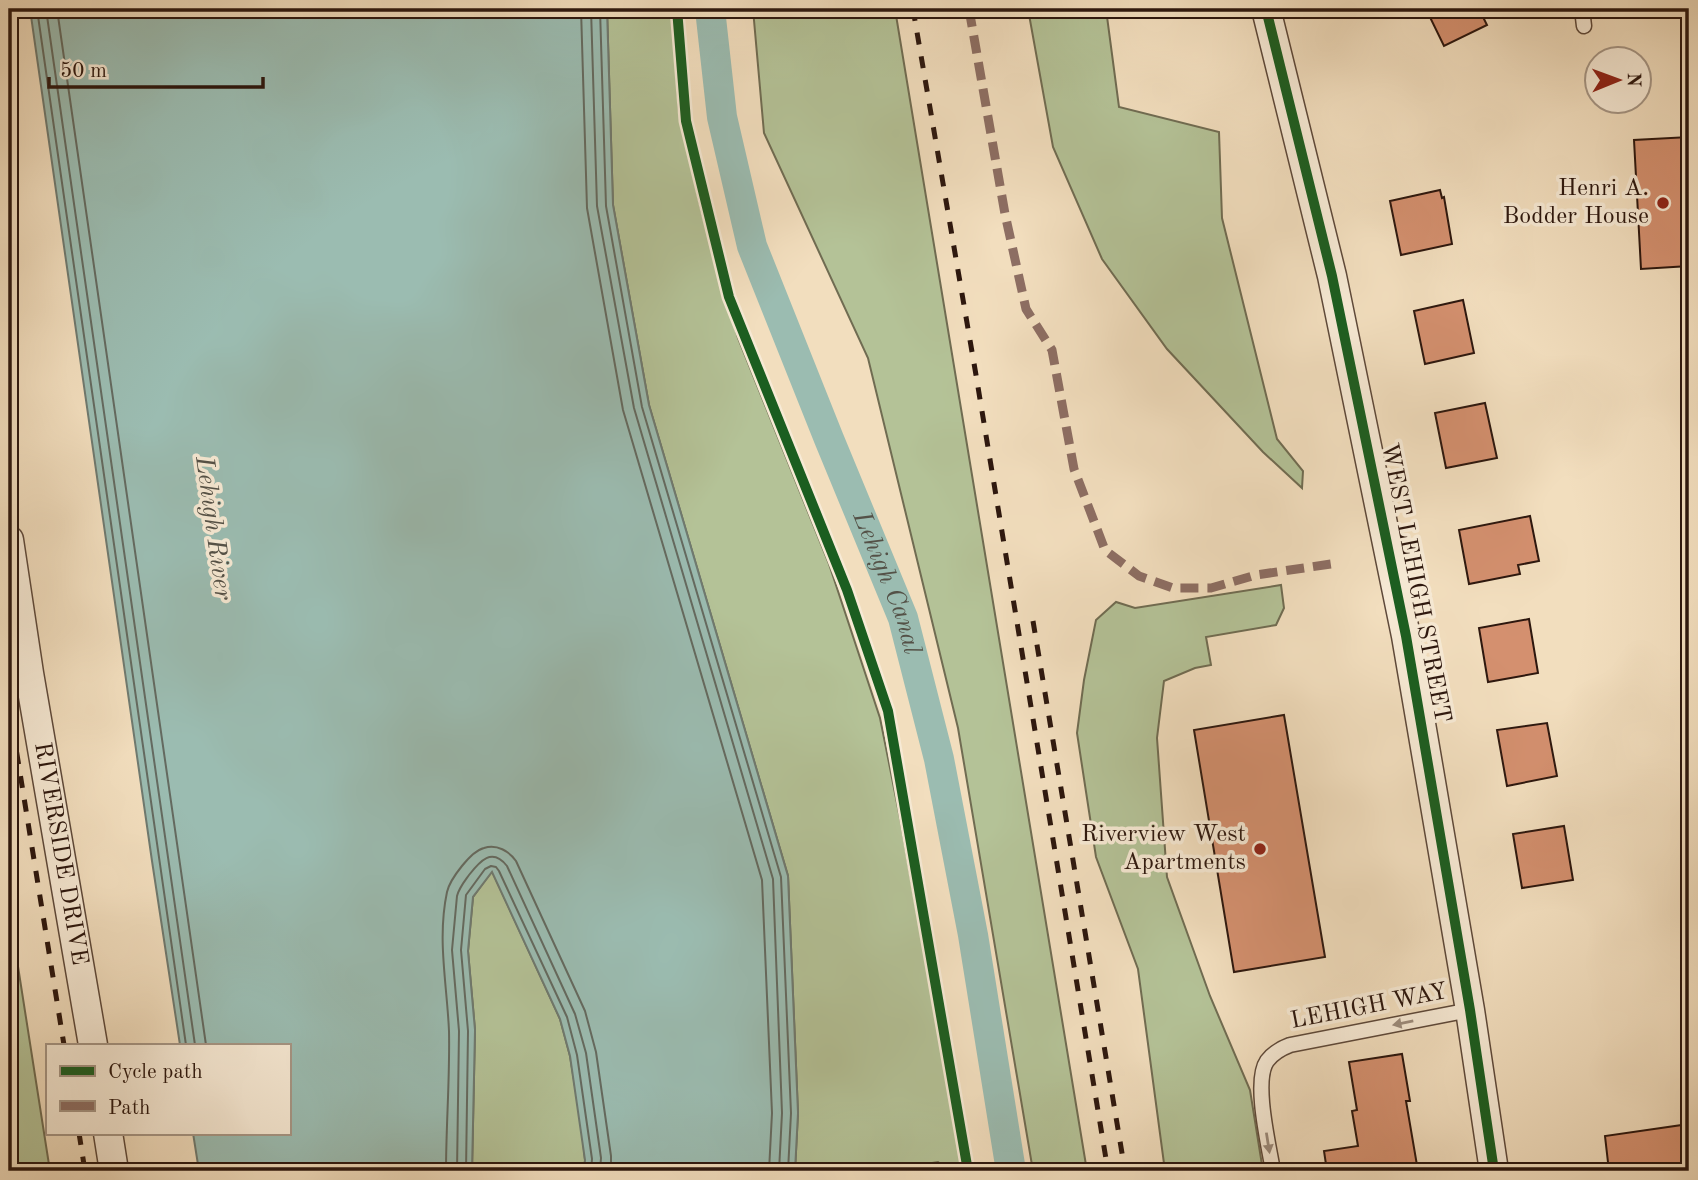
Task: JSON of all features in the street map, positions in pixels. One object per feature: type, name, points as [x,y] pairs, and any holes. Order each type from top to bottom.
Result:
[{"type":"street","name":"WEST LEHIGH STREET","points":[[1266,9],[1332,276],[1406,636],[1470,1010],[1494,1171]]},
{"type":"street","name":"RIVERSIDE DRIVE","points":[[9,541],[93,1044]]},
{"type":"street","points":[[108,1134],[114,1171]]},
{"type":"lane","points":[[1582,9],[1584,26]]},
{"type":"lane","name":"LEHIGH WAY","points":[[1273,1171],[1261,1074],[1274,1054],[1290,1045],[1470,1010]]},
{"type":"green space","points":[[607,9],[672,9],[679,112],[702,213],[738,338],[829,564],[880,718],[963,1166],[957,1171],[950,1171],[938,1162],[894,1171],[795,1171],[798,1113],[788,876],[649,405],[613,205]]},
{"type":"green space","points":[[753,9],[895,9],[1087,1171],[1033,1171],[958,728],[868,358],[764,133]]},
{"type":"green space","points":[[1028,9],[1106,9],[1119,107],[1219,132],[1222,218],[1277,439],[1303,471],[1302,488],[1263,452],[1167,349],[1102,259],[1053,147]]},
{"type":"green space","points":[[1281,585],[1284,608],[1276,625],[1206,637],[1211,665],[1195,668],[1164,681],[1157,738],[1167,877],[1210,996],[1250,1090],[1263,1171],[1165,1171],[1138,969],[1096,857],[1077,733],[1084,680],[1096,620],[1116,602],[1135,608]]},
{"type":"green space","points":[[492,871],[560,1019],[570,1056],[581,1123],[584,1171],[472,1171],[475,1030],[468,951],[473,897]]},
{"type":"green space","points":[[9,909],[50,1171],[9,1171]]},
{"type":"water","name":"Lehigh River","points":[[30,9],[607,9],[613,205],[649,405],[788,876],[798,1113],[795,1171],[584,1171],[585,1160],[570,1056],[560,1019],[492,872],[473,897],[468,951],[475,1030],[472,1171],[199,1171],[193,1134],[290,1134],[290,1044],[180,1044]]},
{"type":"building","points":[[1426,9],[1479,9],[1487,25],[1444,46]]},
{"type":"building","name":"Henri A. Bodder House","points":[[1689,137],[1689,266],[1641,269],[1634,140]]},
{"type":"building","points":[[1440,190],[1442,198],[1444,197],[1452,244],[1401,255],[1390,201]]},
{"type":"building","points":[[1463,300],[1474,353],[1425,364],[1414,311]]},
{"type":"building","points":[[1485,403],[1497,458],[1446,468],[1435,413]]},
{"type":"building","points":[[1530,516],[1539,561],[1518,565],[1520,574],[1469,584],[1459,530]]},
{"type":"building","points":[[1529,619],[1538,673],[1488,682],[1479,628]]},
{"type":"building","name":"Riverview West Apartments","points":[[1284,715],[1325,957],[1234,972],[1194,730]]},
{"type":"building","points":[[1547,723],[1557,776],[1507,786],[1497,730]]},
{"type":"building","points":[[1564,826],[1573,880],[1522,888],[1513,834]]},
{"type":"building","points":[[1402,1054],[1410,1101],[1406,1101],[1418,1171],[1327,1171],[1324,1151],[1358,1146],[1352,1111],[1357,1110],[1349,1062]]},
{"type":"building","points":[[1689,1124],[1689,1171],[1609,1171],[1605,1136]]},
{"type":"waterway","name":"Lehigh Canal","points":[[710,9],[722,117],[752,246],[903,618],[939,759],[973,935],[1011,1171]]},
{"type":"railway","points":[[913,9],[1108,1171]]},
{"type":"railway","points":[[1033,621],[1125,1171]]},
{"type":"railway","points":[[9,705],[64,1044]]},
{"type":"railway","points":[[79,1134],[85,1171]]},
{"type":"marked path","points":[[969,9],[1005,214],[1026,309],[1052,350],[1074,469],[1105,550],[1139,576],[1173,588],[1211,588],[1256,575],[1331,564]]},
{"type":"cycle path","points":[[677,9],[686,121],[729,297],[847,590],[888,711],[968,1171]]},
{"type":"cycle path","points":[[1266,9],[1332,276],[1406,636],[1470,1010],[1494,1171]]},
{"type":"place","name":"Henri A. Bodder House","points":[[1663,203]]},
{"type":"place","name":"Riverview West Apartments","points":[[1260,849]]}]
